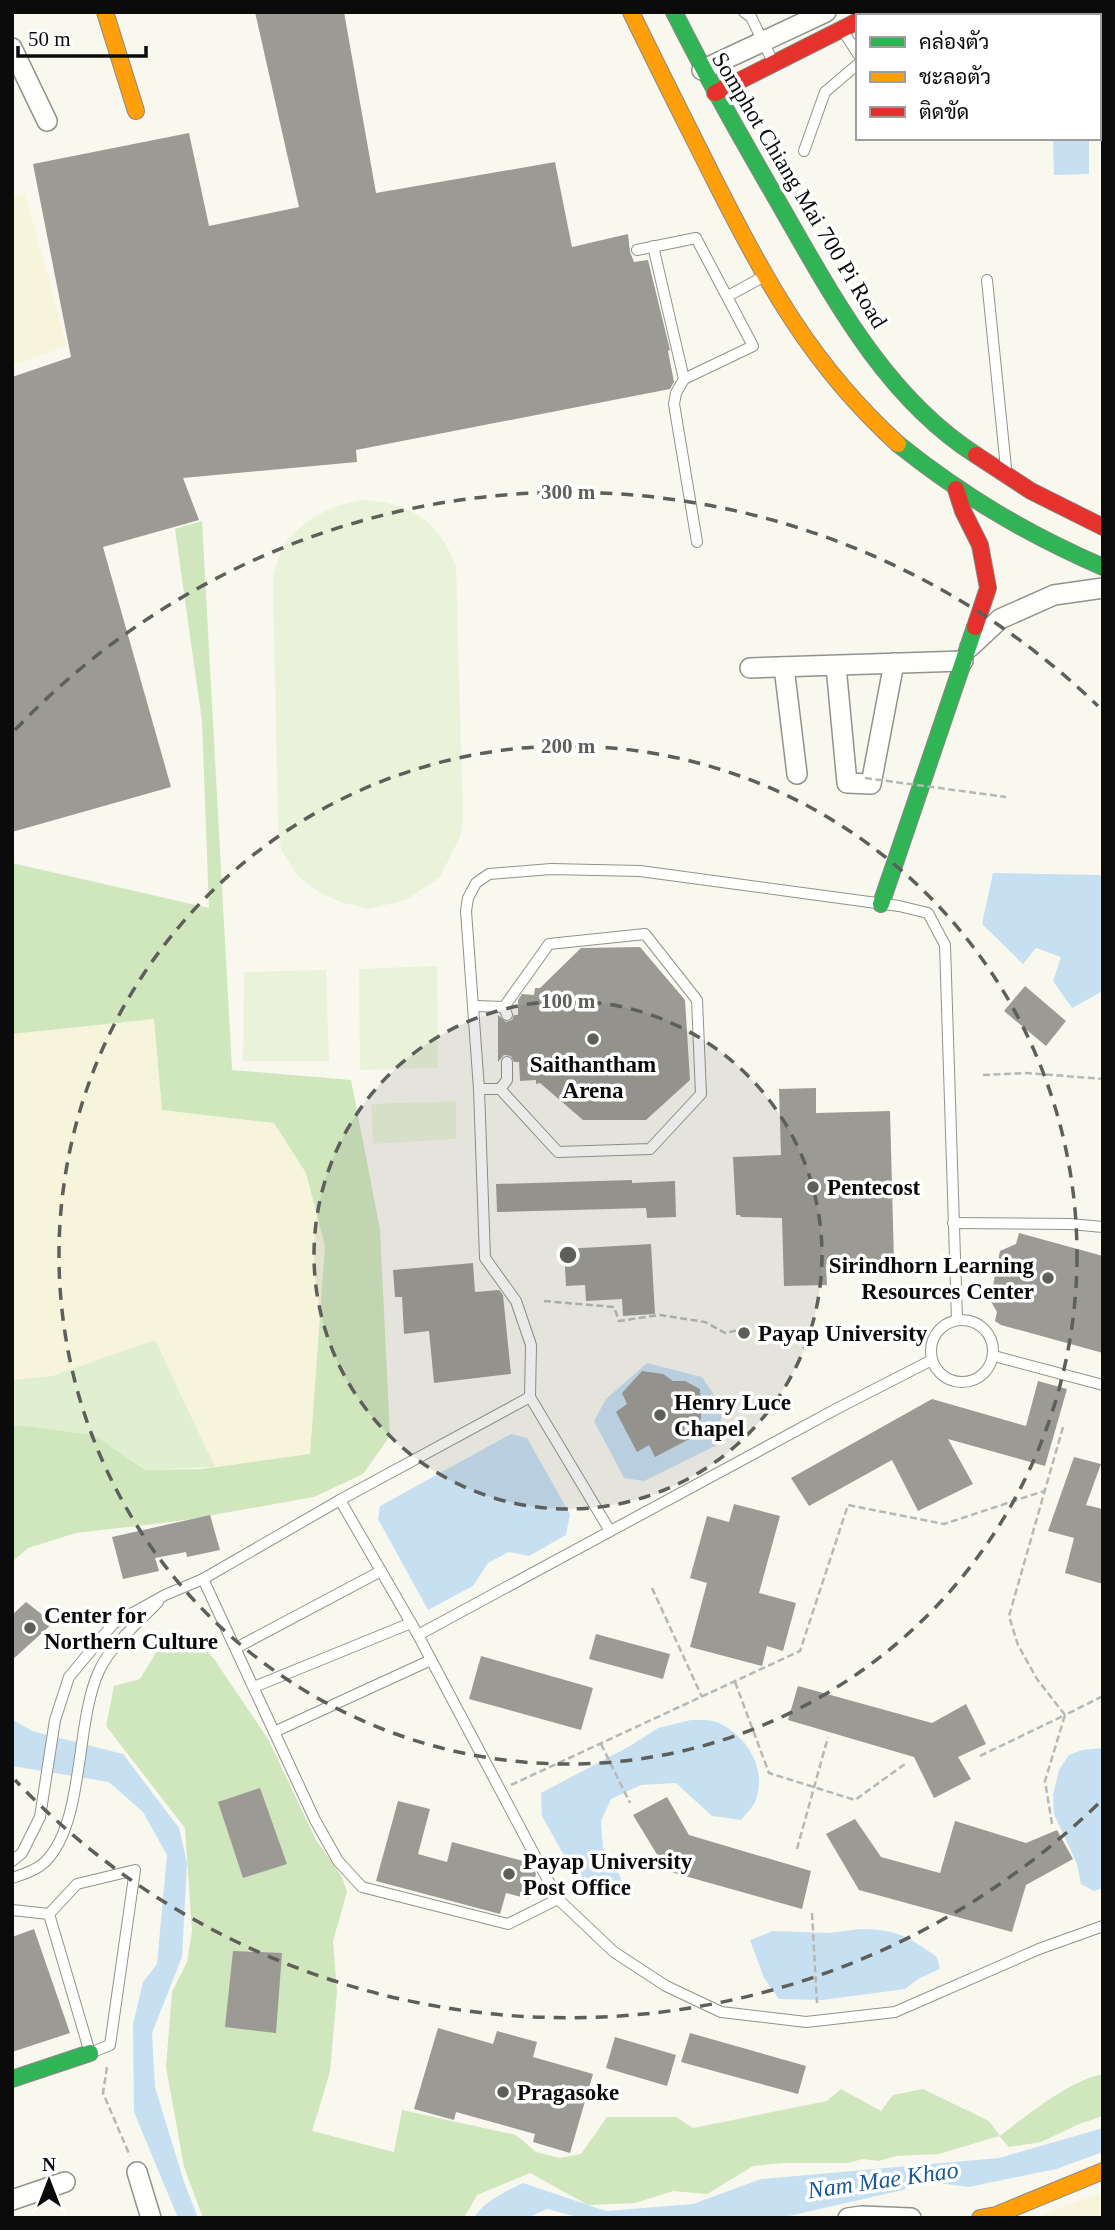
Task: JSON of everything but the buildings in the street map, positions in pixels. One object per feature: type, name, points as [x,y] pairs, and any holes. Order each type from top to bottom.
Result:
[{"type":"main road","points":[[105,12],[136,111]]},
{"type":"main road","points":[[631,12],[764,276],[802,337],[839,383],[874,421],[956,489],[1066,553],[1103,567]]},
{"type":"main road","name":"Somphot Chiang Mai 700 Pi Road","points":[[674,12],[702,70],[819,273],[861,340],[917,408],[966,449],[1007,476],[1070,512],[1103,527]]},
{"type":"main road","points":[[715,93],[856,22]]},
{"type":"main road","points":[[881,904],[988,588],[980,545],[963,511],[956,489]]},
{"type":"main road","points":[[12,2079],[90,2053]]},
{"type":"main road","points":[[980,2218],[996,2215],[1103,2171]]},
{"type":"street","points":[[702,70],[826,12]]},
{"type":"street","points":[[12,48],[18,72],[47,121]]},
{"type":"street","points":[[750,668],[894,663],[965,655],[1000,620],[1054,595],[1103,588]]},
{"type":"street","points":[[836,666],[847,783],[871,785],[894,663]]},
{"type":"street","points":[[784,667],[797,774]]},
{"type":"street","points":[[137,2172],[151,2218]]},
{"type":"street","points":[[12,2200],[65,2182]]},
{"type":"street","points":[[848,2218],[911,2218]]},
{"type":"lane","points":[[744,12],[751,17],[774,63]]},
{"type":"lane","points":[[843,29],[856,51]]},
{"type":"lane","points":[[804,151],[825,92],[856,66]]},
{"type":"lane","points":[[637,250],[696,238],[753,346],[684,379],[676,393],[674,404],[698,542]]},
{"type":"lane","points":[[653,246],[684,379]]},
{"type":"lane","points":[[728,296],[764,276]]},
{"type":"lane","points":[[987,280],[1007,476]]},
{"type":"lane","points":[[610,1531],[530,1397],[531,1345],[516,1301],[485,1258],[480,1089],[466,911],[468,898],[476,883],[489,874],[551,869],[640,871],[881,904],[928,914],[945,945],[957,1320]]},
{"type":"lane","points":[[475,1006],[505,1011],[550,944],[645,934],[697,1000],[702,1094],[650,1149],[558,1152],[500,1089],[480,1089]]},
{"type":"lane","points":[[500,1089],[507,1080],[507,1062]]},
{"type":"lane","points":[[953,1223],[1070,1224],[1103,1227]]},
{"type":"lane","points":[[957,1320],[972,1321],[984,1329],[992,1341],[994,1356],[984,1374],[965,1383],[944,1378],[932,1360],[931,1348],[935,1335],[944,1325],[957,1320]]},
{"type":"lane","points":[[994,1356],[1103,1385]]},
{"type":"lane","points":[[418,1635],[932,1360]]},
{"type":"lane","points":[[12,1861],[22,1853],[40,1817],[55,1720],[69,1677],[113,1624],[164,1595],[204,1579],[340,1500],[530,1397]]},
{"type":"lane","points":[[340,1500],[418,1635],[558,1899],[614,1952],[666,1986],[721,2012],[806,2022],[895,2012],[1039,1949],[1103,1926]]},
{"type":"lane","points":[[236,1648],[381,1571]]},
{"type":"lane","points":[[204,1579],[315,1820],[338,1861],[362,1887],[508,1924],[558,1899]]},
{"type":"lane","points":[[12,1878],[45,1863],[56,1847],[64,1832],[76,1782],[90,1694],[99,1669],[164,1595]]},
{"type":"lane","points":[[254,1687],[411,1623]]},
{"type":"lane","points":[[274,1731],[431,1660]]},
{"type":"lane","points":[[135,1870],[110,2045],[90,2053],[49,1914],[77,1884],[135,1870]]},
{"type":"lane","points":[[12,1910],[49,1914]]},
{"type":"path","points":[[865,778],[1006,797]]},
{"type":"path","points":[[983,1075],[1027,1073],[1103,1079]]},
{"type":"path","points":[[544,1301],[614,1307],[619,1321],[660,1315],[705,1322],[724,1333],[744,1329]]},
{"type":"path","points":[[1063,1427],[1009,1616],[1018,1644],[1037,1679],[1065,1716]]},
{"type":"path","points":[[500,1790],[800,1651],[848,1505],[944,1524],[1044,1491]]},
{"type":"path","points":[[652,1588],[702,1697]]},
{"type":"path","points":[[735,1682],[769,1773],[855,1800],[905,1764]]},
{"type":"path","points":[[980,1756],[1103,1696]]},
{"type":"path","points":[[1052,1824],[1045,1781],[1065,1716]]},
{"type":"path","points":[[797,1849],[828,1737]]},
{"type":"path","points":[[601,1744],[630,1803]]},
{"type":"path","points":[[812,1913],[817,2003]]},
{"type":"path","points":[[110,2045],[103,2093],[137,2172]]},
{"type":"green space","points":[[25,193],[67,346],[12,365],[12,198]]},
{"type":"green space","points":[[364,500],[396,505],[422,518],[441,538],[456,567],[463,821],[460,837],[440,877],[406,900],[368,909],[340,902],[317,891],[297,875],[281,849],[278,826],[273,579],[281,552],[296,531],[328,510]]},
{"type":"green space","points":[[202,521],[232,1070],[351,1080],[380,1229],[390,1436],[363,1474],[314,1497],[179,1521],[76,1533],[28,1548],[12,1562],[12,1426],[94,1435],[145,1470],[202,1469],[310,1454],[325,1246],[306,1173],[274,1123],[162,1110],[154,1019],[12,1034],[12,863],[209,908],[202,721],[175,529]]},
{"type":"green space","points":[[437,966],[438,1068],[360,1070],[359,969]]},
{"type":"green space","points":[[326,970],[329,1061],[243,1061],[244,972]]},
{"type":"green space","points":[[154,1019],[162,1110],[274,1123],[306,1173],[325,1246],[310,1455],[215,1467],[155,1341],[52,1376],[12,1380],[12,1034]]},
{"type":"green space","points":[[456,1101],[456,1139],[373,1144],[371,1104]]},
{"type":"green space","points":[[155,1340],[215,1467],[145,1470],[94,1435],[12,1426],[12,1380],[52,1376]]},
{"type":"green space","points":[[195,1638],[214,1659],[268,1739],[316,1840],[342,1877],[347,1892],[333,1941],[337,1992],[330,2072],[312,2131],[394,2152],[402,2110],[516,2135],[536,2152],[560,2158],[581,2154],[607,2117],[676,2117],[693,2128],[827,2101],[841,2089],[881,2111],[893,2095],[923,2089],[989,2121],[1000,2136],[1063,2091],[1103,2074],[1103,2116],[1041,2142],[1009,2147],[999,2136],[939,2154],[896,2156],[879,2161],[863,2159],[847,2163],[753,2166],[707,2194],[673,2191],[635,2203],[588,2205],[530,2173],[477,2195],[464,2218],[203,2218],[184,2167],[166,2067],[172,1992],[187,1962],[192,1931],[185,1828],[106,1726],[114,1686],[140,1679],[163,1641]]},
{"type":"green space","points":[[1103,2192],[1103,2218],[1035,2218],[1065,2206]]},
{"type":"water","points":[[1103,12],[1103,67],[1101,14],[1007,14]]},
{"type":"water","points":[[1053,140],[1089,140],[1089,174],[1054,175]]},
{"type":"water","points":[[993,873],[1103,875],[1103,991],[1072,1008],[1053,981],[1061,957],[1036,948],[1023,964],[982,924]]},
{"type":"water","points":[[647,1363],[702,1377],[718,1402],[721,1424],[717,1445],[644,1481],[624,1478],[594,1421],[606,1399]]},
{"type":"water","points":[[511,1434],[527,1438],[570,1514],[566,1535],[529,1556],[509,1552],[488,1563],[473,1586],[428,1610],[378,1519],[380,1506]]},
{"type":"water","points":[[12,1719],[32,1731],[123,1754],[179,1828],[187,1863],[182,1957],[152,2033],[155,2087],[198,2218],[178,2218],[134,2112],[133,2024],[143,1982],[157,1964],[167,1855],[143,1812],[109,1782],[12,1766]]},
{"type":"water","points":[[691,1720],[719,1723],[747,1746],[753,1756],[759,1778],[755,1802],[741,1820],[712,1816],[676,1783],[641,1785],[611,1799],[601,1821],[603,1848],[620,1876],[625,1894],[598,1899],[581,1886],[542,1816],[541,1793],[630,1746],[658,1728]]},
{"type":"water","points":[[1103,1748],[1103,1888],[1094,1891],[1081,1884],[1077,1864],[1054,1814],[1053,1795],[1059,1770],[1069,1755],[1082,1750]]},
{"type":"water","points":[[860,1929],[893,1932],[909,1939],[937,1957],[940,1969],[918,1979],[905,1989],[823,2000],[779,1999],[764,1978],[750,1940],[773,1931],[829,1933]]},
{"type":"water","name":"Nam Mae Khao","points":[[1103,2128],[1103,2152],[1056,2169],[969,2187],[923,2181],[903,2190],[780,2218],[581,2218],[547,2209],[527,2218],[474,2218],[489,2202],[523,2183],[606,2211],[693,2204],[761,2179],[999,2158]]},
{"type":"traffic: fast","points":[[674,12],[803,246],[866,346],[916,406],[944,432],[976,455]]},
{"type":"traffic: fast","points":[[898,444],[996,513],[1103,567]]},
{"type":"traffic: fast","points":[[881,904],[975,627]]},
{"type":"traffic: fast","points":[[12,2079],[90,2053]]},
{"type":"traffic: slow","points":[[105,12],[136,111]]},
{"type":"traffic: slow","points":[[631,12],[714,179],[793,321],[840,384],[898,444]]},
{"type":"traffic: slow","points":[[980,2218],[996,2215],[1103,2171]]},
{"type":"traffic: jam","points":[[715,93],[856,22]]},
{"type":"traffic: jam","points":[[976,455],[1031,491],[1103,527]]},
{"type":"traffic: jam","points":[[956,489],[963,511],[980,545],[988,588],[975,627]]},
{"type":"place","name":"Saithantham Arena","points":[[593,1039]]},
{"type":"place","name":"Pentecost","points":[[813,1187]]},
{"type":"place","name":"Sirindhorn Learning Resources Center","points":[[1048,1278]]},
{"type":"place","name":"Payap University","points":[[744,1333]]},
{"type":"place","name":"Henry Luce Chapel","points":[[660,1415]]},
{"type":"place","name":"Center for Northern Culture","points":[[30,1628]]},
{"type":"place","name":"Payap University Post Office","points":[[509,1874]]},
{"type":"place","name":"Pragasoke","points":[[503,2092]]}]
